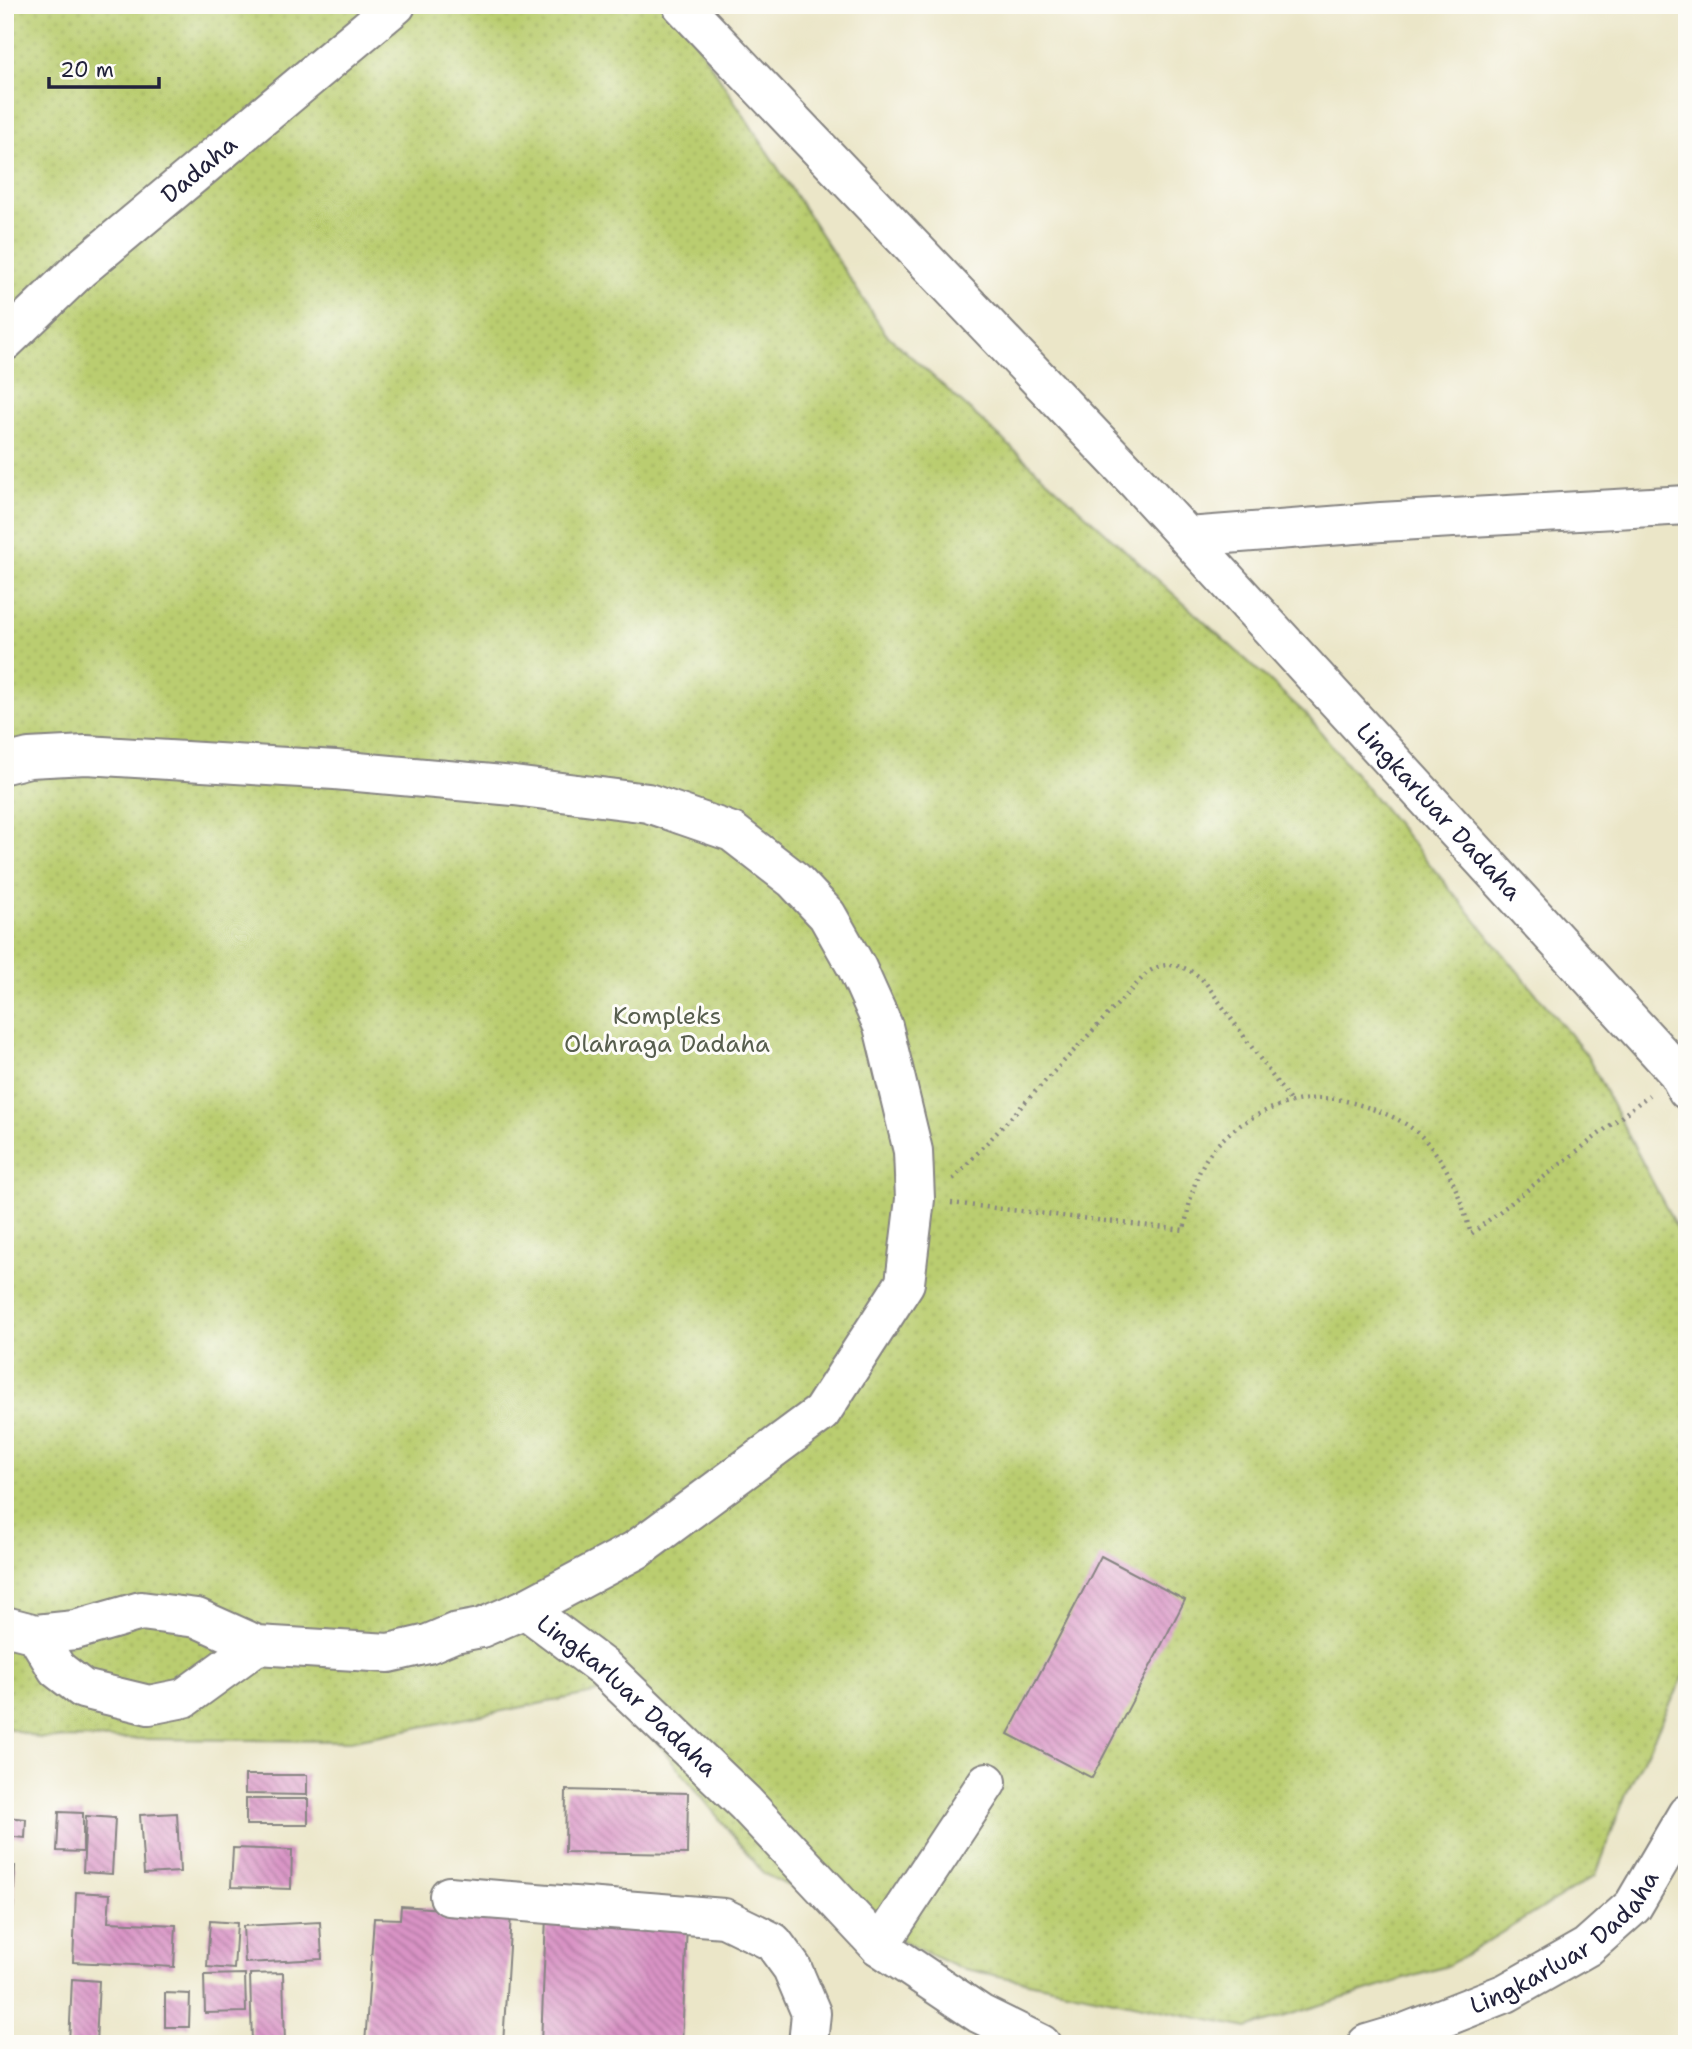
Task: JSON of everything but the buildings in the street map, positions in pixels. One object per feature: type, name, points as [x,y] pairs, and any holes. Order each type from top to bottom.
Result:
[{"type":"street","name":"Dadaha","points":[[5,341],[79,270],[397,5]]},
{"type":"street","name":"Lingkarluar Dadaha","points":[[682,5],[1188,537],[1682,1081]]},
{"type":"street","points":[[1188,537],[1394,521],[1687,505]]},
{"type":"street","points":[[5,764],[29,758],[86,755],[335,770],[514,786],[648,803],[732,832],[794,880],[827,915],[857,968],[883,1026],[924,1200],[905,1283],[821,1413],[636,1550],[525,1609]]},
{"type":"street","name":"Lingkarluar Dadaha","points":[[21,1630],[75,1630],[141,1611],[197,1618],[257,1645],[389,1653],[428,1644],[454,1633],[481,1628],[525,1609],[614,1677],[745,1803],[879,1946],[980,2014],[1041,2044]]},
{"type":"street","points":[[21,1630],[57,1669],[83,1689],[149,1705],[184,1698],[257,1645]]},
{"type":"street","points":[[879,1946],[987,1782]]},
{"type":"street","name":"Lingkarluar Dadaha","points":[[1367,2044],[1407,2032],[1506,1993],[1587,1947],[1633,1906],[1687,1814]]},
{"type":"street","points":[[449,1896],[724,1918],[772,1942],[792,1968],[811,2012],[808,2044]]},
{"type":"path","points":[[924,1200],[1147,973],[1161,966],[1181,966],[1205,982],[1291,1102]]},
{"type":"path","points":[[924,1200],[1184,1230],[1200,1167],[1215,1146],[1237,1126],[1261,1113],[1291,1102],[1340,1100],[1384,1113],[1406,1124],[1422,1137],[1440,1157],[1456,1185],[1471,1234],[1682,1081]]},
{"type":"green space","name":"Kompleks Olahraga Dadaha","points":[[5,5],[672,5],[885,333],[1306,714],[1586,1054],[1687,1248],[1687,1670],[1626,1794],[1596,1875],[1447,1966],[1247,2028],[956,1967],[764,1874],[614,1689],[350,1741],[39,1738],[5,1727]]}]
